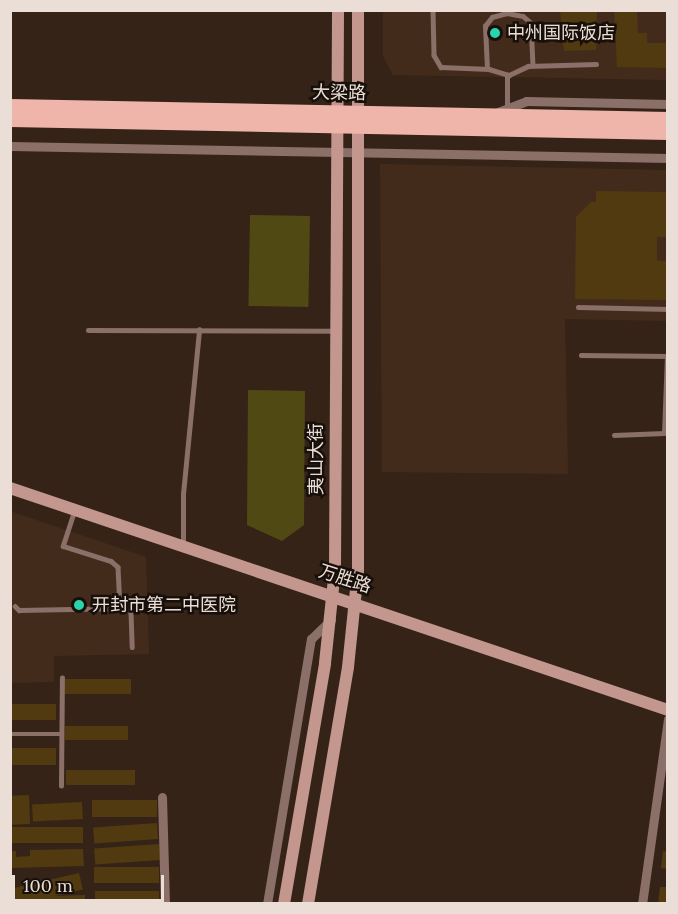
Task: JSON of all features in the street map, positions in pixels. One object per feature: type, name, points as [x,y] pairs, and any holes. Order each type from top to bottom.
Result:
[{"type":"main road","name":"夷山大街","points":[[284,903],[331,620],[333,594],[338,10]]},
{"type":"main road","points":[[308,903],[356,602],[358,10]]},
{"type":"main road","name":"大梁路","points":[[10,106],[337,119]]},
{"type":"main road","name":"大梁路","points":[[10,119],[358,119],[490,116],[668,119]]},
{"type":"main road","name":"大梁路","points":[[358,119],[668,132]]},
{"type":"main road","name":"万胜路","points":[[10,488],[333,594],[668,710]]},
{"type":"street","points":[[490,116],[526,101],[668,104]]},
{"type":"street","points":[[10,146],[668,158]]},
{"type":"street","points":[[267,903],[311,639],[331,620]]},
{"type":"street","points":[[642,903],[668,719]]},
{"type":"street","points":[[162,798],[165,903]]},
{"type":"lane","points":[[433,10],[436,61],[447,68],[487,69],[507,75],[533,65],[596,64]]},
{"type":"lane","points":[[487,69],[485,26],[492,17],[507,13],[523,16],[531,23],[533,65]]},
{"type":"lane","points":[[507,75],[507,109]]},
{"type":"lane","points":[[578,307],[668,309]]},
{"type":"lane","points":[[88,330],[334,332]]},
{"type":"lane","points":[[183,545],[183,494],[199,330]]},
{"type":"lane","points":[[581,355],[667,356],[664,433],[614,435]]},
{"type":"lane","points":[[75,509],[63,546],[118,567],[120,608]]},
{"type":"lane","points":[[15,606],[19,610],[120,608],[131,612],[132,647]]},
{"type":"lane","points":[[61,786],[62,678]]},
{"type":"lane","points":[[10,734],[61,734]]},
{"type":"shaded area","name":"中州国际饭店","points":[[383,11],[667,11],[667,80],[393,75],[383,56]]},
{"type":"shaded area","points":[[380,164],[667,170],[667,321],[565,319],[568,474],[382,472]]},
{"type":"shaded area","points":[[250,215],[310,216],[308,307],[248,306]]},
{"type":"shaded area","points":[[248,390],[305,391],[304,525],[282,541],[247,525]]},
{"type":"shaded area","name":"开封市第二中医院","points":[[10,511],[146,557],[149,654],[54,656],[54,682],[11,683]]},
{"type":"building","points":[[560,10],[597,10],[596,50],[564,51]]},
{"type":"building","points":[[614,10],[637,10],[638,33],[647,33],[647,43],[668,43],[668,68],[617,67]]},
{"type":"building","points":[[596,191],[668,192],[668,237],[657,237],[657,261],[668,261],[668,300],[575,299],[576,217],[591,202],[596,202]]},
{"type":"building","points":[[65,679],[131,679],[131,694],[65,694]]},
{"type":"building","points":[[10,704],[56,704],[56,720],[10,720]]},
{"type":"building","points":[[65,726],[128,726],[128,740],[65,740]]},
{"type":"building","points":[[10,748],[56,748],[56,765],[10,765]]},
{"type":"building","points":[[66,770],[135,770],[135,785],[66,785]]},
{"type":"building","points":[[29,795],[30,824],[11,825],[10,796]]},
{"type":"building","points":[[92,800],[157,800],[157,817],[92,817]]},
{"type":"building","points":[[82,802],[83,819],[33,822],[32,805]]},
{"type":"building","points":[[157,823],[158,839],[94,843],[93,827]]},
{"type":"building","points":[[10,827],[83,827],[83,843],[10,843]]},
{"type":"building","points":[[159,844],[160,860],[95,864],[94,849]]},
{"type":"building","points":[[83,849],[84,866],[10,868],[10,851],[16,851],[16,857],[30,856],[30,850]]},
{"type":"building","points":[[663,851],[668,852],[668,869],[661,868]]},
{"type":"building","points":[[94,867],[159,867],[159,883],[94,883]]},
{"type":"building","points":[[79,873],[83,890],[15,904],[12,889]]},
{"type":"building","points":[[660,887],[668,887],[668,904],[658,904]]},
{"type":"building","points":[[95,891],[159,891],[159,904],[95,904]]},
{"type":"building","points":[[85,895],[85,904],[10,904],[10,897]]},
{"type":"place","name":"中州国际饭店","points":[[495,33]]},
{"type":"place","name":"开封市第二中医院","points":[[79,605]]}]
